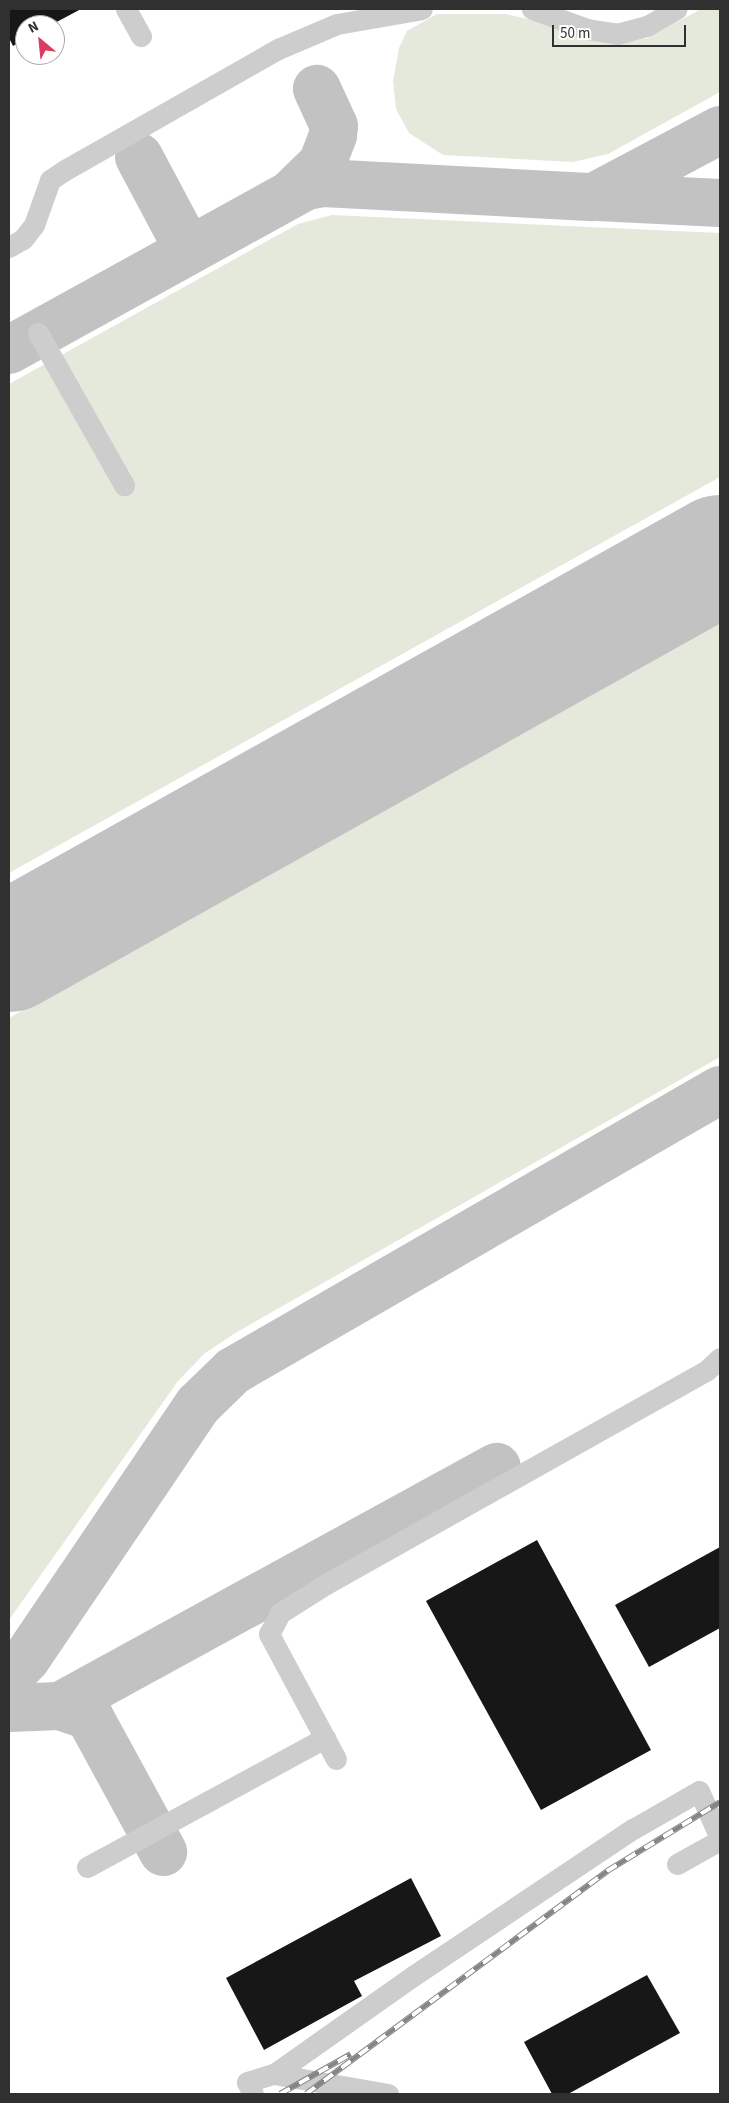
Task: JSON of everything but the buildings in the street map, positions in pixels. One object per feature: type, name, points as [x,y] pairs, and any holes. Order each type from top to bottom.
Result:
[{"type":"street","points":[[126,9],[141,36]]},
{"type":"street","points":[[9,248],[23,239],[34,226],[50,180],[65,170],[278,48],[337,24],[422,9]]},
{"type":"street","points":[[532,9],[587,29],[618,34],[647,26],[678,9]]},
{"type":"street","points":[[38,333],[124,486]]},
{"type":"street","points":[[336,1759],[268,1634],[280,1613],[326,1584],[706,1371],[720,1358]]},
{"type":"street","points":[[87,1866],[325,1738]]},
{"type":"street","points":[[250,2088],[274,2074],[413,1976],[633,1829],[699,1791],[720,1839],[677,1864]]},
{"type":"street","points":[[274,2074],[388,2094]]},
{"type":"shaded area","points":[[701,9],[720,9],[720,92],[608,154],[573,162],[443,155],[409,133],[396,109],[393,81],[399,48],[407,31],[437,14],[506,14],[627,42],[648,38]]},
{"type":"shaded area","points":[[332,215],[720,233],[720,477],[9,873],[9,384],[298,224]]},
{"type":"shaded area","points":[[720,624],[720,1057],[237,1332],[205,1353],[178,1381],[9,1620],[9,1018]]},
{"type":"taxiway","points":[[291,194],[322,164],[333,135],[334,126],[317,89]]},
{"type":"taxiway","points":[[9,350],[306,186],[323,183],[594,197],[720,130]]},
{"type":"taxiway","points":[[139,157],[188,249]]},
{"type":"taxiway","points":[[598,197],[720,203]]},
{"type":"taxiway","points":[[9,1677],[26,1659],[198,1405],[233,1371],[720,1090]]},
{"type":"taxiway","points":[[9,1708],[60,1706],[497,1467]]},
{"type":"taxiway","points":[[60,1706],[89,1716],[163,1852]]},
{"type":"runway","points":[[9,952],[720,555]]},
{"type":"railway","points":[[306,2094],[607,1871],[720,1802]]},
{"type":"railway","points":[[280,2094],[351,2054]]}]
